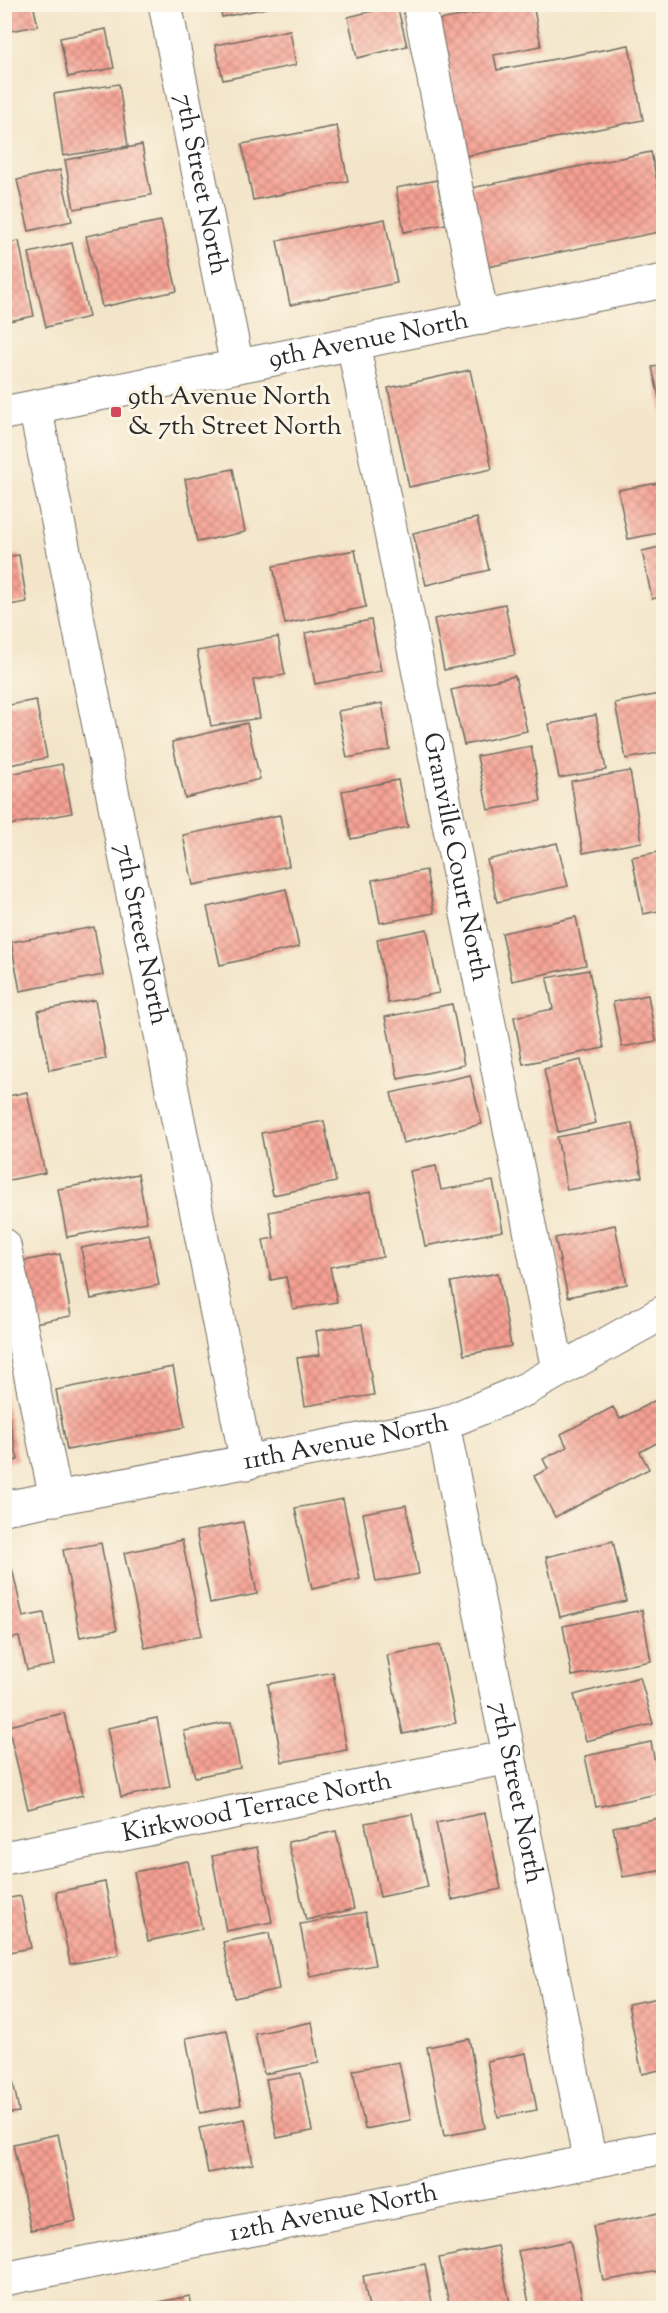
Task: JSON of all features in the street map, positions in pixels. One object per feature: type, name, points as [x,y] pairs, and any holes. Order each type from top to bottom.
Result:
[{"type":"street","name":"7th Street North","points":[[165,4],[237,366]]},
{"type":"street","points":[[419,4],[482,318]]},
{"type":"street","name":"9th Avenue North","points":[[20,410],[663,281]]},
{"type":"street","name":"Granville Court North","points":[[353,343],[558,1370]]},
{"type":"street","name":"7th Street North","points":[[20,410],[247,1463]]},
{"type":"street","points":[[4,1245],[56,1499]]},
{"type":"street","name":"11th Avenue North","points":[[4,1509],[443,1424],[526,1389],[663,1312]]},
{"type":"street","name":"7th Street North","points":[[443,1424],[590,2162]]},
{"type":"street","name":"Kirkwood Terrace North","points":[[4,1858],[509,1757]]},
{"type":"street","name":"12th Avenue North","points":[[4,2279],[663,2147]]},
{"type":"building","points":[[4,4],[33,4],[38,26],[4,32]]},
{"type":"building","points":[[219,4],[277,4],[277,6],[222,17]]},
{"type":"building","points":[[533,4],[541,46],[494,55],[497,70],[629,45],[643,120],[466,156],[439,20]]},
{"type":"building","points":[[397,5],[407,46],[357,58],[348,17]]},
{"type":"building","points":[[106,29],[114,68],[68,77],[60,38]]},
{"type":"building","points":[[290,30],[296,65],[223,80],[215,45]]},
{"type":"building","points":[[119,84],[128,146],[63,156],[54,94]]},
{"type":"building","points":[[337,126],[348,181],[253,200],[242,144]]},
{"type":"building","points":[[142,145],[151,195],[74,209],[65,160]]},
{"type":"building","points":[[651,152],[664,217],[664,231],[487,267],[471,188]]},
{"type":"building","points":[[60,170],[72,221],[29,231],[17,180]]},
{"type":"building","points":[[437,180],[446,224],[404,232],[396,188]]},
{"type":"building","points":[[385,219],[397,283],[290,305],[277,241]]},
{"type":"building","points":[[161,221],[177,291],[102,307],[86,236]]},
{"type":"building","points":[[19,241],[34,316],[4,322],[4,244]]},
{"type":"building","points":[[72,243],[89,317],[46,327],[29,253]]},
{"type":"building","points":[[664,365],[664,414],[663,415],[652,367]]},
{"type":"building","points":[[470,370],[492,469],[409,487],[388,388]]},
{"type":"building","points":[[233,469],[245,532],[197,542],[185,479]]},
{"type":"building","points":[[664,482],[664,532],[628,539],[618,490]]},
{"type":"building","points":[[477,518],[489,570],[426,585],[413,533]]},
{"type":"building","points":[[664,546],[664,596],[652,599],[642,551]]},
{"type":"building","points":[[355,550],[366,607],[285,624],[273,566]]},
{"type":"building","points":[[19,555],[27,602],[4,606],[4,557]]},
{"type":"building","points":[[505,604],[515,655],[444,670],[434,619]]},
{"type":"building","points":[[371,620],[381,671],[315,684],[305,633]]},
{"type":"building","points":[[278,637],[285,675],[253,680],[260,718],[211,726],[197,651]]},
{"type":"building","points":[[515,676],[527,731],[464,745],[451,690]]},
{"type":"building","points":[[664,693],[664,752],[626,759],[615,703]]},
{"type":"building","points":[[36,700],[47,758],[4,766],[4,706]]},
{"type":"building","points":[[382,703],[390,750],[347,758],[338,711]]},
{"type":"building","points":[[596,715],[606,770],[559,778],[549,724]]},
{"type":"building","points":[[247,723],[260,779],[185,798],[172,742]]},
{"type":"building","points":[[531,746],[541,801],[488,810],[477,756]]},
{"type":"building","points":[[62,764],[72,813],[4,826],[4,775]]},
{"type":"building","points":[[630,771],[642,842],[583,853],[571,781]]},
{"type":"building","points":[[398,780],[408,827],[351,839],[342,791]]},
{"type":"building","points":[[280,815],[289,866],[193,885],[183,835]]},
{"type":"building","points":[[557,843],[568,886],[497,902],[487,860]]},
{"type":"building","points":[[664,851],[664,910],[643,914],[632,857]]},
{"type":"building","points":[[426,870],[434,913],[380,923],[372,880]]},
{"type":"building","points":[[286,889],[299,947],[220,965],[207,907]]},
{"type":"building","points":[[576,917],[586,965],[512,981],[502,933]]},
{"type":"building","points":[[94,927],[103,975],[20,991],[11,942]]},
{"type":"building","points":[[427,929],[439,993],[388,1003],[377,939]]},
{"type":"building","points":[[589,970],[604,1048],[523,1064],[514,1017],[553,1009],[547,978]]},
{"type":"building","points":[[648,995],[656,1041],[622,1047],[613,1002]]},
{"type":"building","points":[[95,1000],[106,1059],[49,1070],[38,1011]]},
{"type":"building","points":[[452,1004],[464,1065],[398,1079],[385,1017]]},
{"type":"building","points":[[581,1060],[596,1123],[558,1132],[544,1069]]},
{"type":"building","points":[[470,1075],[482,1124],[403,1143],[391,1093]]},
{"type":"building","points":[[27,1092],[45,1173],[4,1181],[4,1097]]},
{"type":"building","points":[[324,1121],[336,1182],[273,1195],[261,1133]]},
{"type":"building","points":[[632,1123],[642,1177],[567,1190],[557,1137]]},
{"type":"building","points":[[436,1166],[441,1190],[493,1181],[503,1231],[425,1246],[410,1171]]},
{"type":"building","points":[[138,1174],[147,1222],[67,1237],[58,1189]]},
{"type":"building","points":[[371,1192],[383,1257],[330,1267],[337,1302],[293,1309],[286,1277],[271,1280],[263,1240],[274,1238],[269,1212]]},
{"type":"building","points":[[615,1225],[627,1284],[568,1297],[555,1238]]},
{"type":"building","points":[[149,1234],[159,1285],[91,1299],[81,1248]]},
{"type":"building","points":[[60,1254],[71,1316],[29,1324],[17,1262]]},
{"type":"building","points":[[498,1273],[511,1346],[464,1355],[451,1282]]},
{"type":"building","points":[[362,1324],[374,1395],[305,1406],[297,1358],[320,1355],[316,1331]]},
{"type":"building","points":[[173,1367],[185,1427],[67,1450],[56,1390]]},
{"type":"building","points":[[4,1395],[18,1460],[4,1463]]},
{"type":"building","points":[[656,1400],[664,1414],[664,1439],[640,1452],[649,1469],[555,1517],[534,1476],[548,1469],[543,1459],[567,1447],[561,1434],[613,1407],[620,1419]]},
{"type":"building","points":[[343,1499],[360,1579],[312,1589],[295,1508]]},
{"type":"building","points":[[406,1505],[419,1574],[376,1582],[363,1513]]},
{"type":"building","points":[[243,1522],[257,1594],[210,1603],[196,1531]]},
{"type":"building","points":[[182,1540],[202,1635],[145,1648],[124,1553]]},
{"type":"building","points":[[613,1541],[626,1601],[560,1617],[546,1557]]},
{"type":"building","points":[[101,1543],[117,1630],[80,1637],[63,1550]]},
{"type":"building","points":[[12,1568],[23,1617],[44,1613],[54,1665],[27,1670],[19,1637],[4,1639],[4,1569]]},
{"type":"building","points":[[642,1610],[651,1661],[572,1676],[563,1626]]},
{"type":"building","points":[[440,1645],[456,1723],[403,1734],[387,1655]]},
{"type":"building","points":[[333,1672],[347,1750],[282,1762],[268,1684]]},
{"type":"building","points":[[640,1677],[653,1724],[586,1741],[574,1695]]},
{"type":"building","points":[[64,1713],[83,1795],[28,1809],[8,1726]]},
{"type":"building","points":[[157,1718],[170,1787],[121,1797],[107,1728]]},
{"type":"building","points":[[231,1722],[240,1768],[195,1777],[184,1731]]},
{"type":"building","points":[[651,1742],[661,1793],[596,1807],[585,1756]]},
{"type":"building","points":[[485,1813],[501,1889],[452,1900],[436,1823]]},
{"type":"building","points":[[412,1814],[428,1887],[380,1897],[365,1823]]},
{"type":"building","points":[[664,1817],[664,1870],[623,1877],[613,1827]]},
{"type":"building","points":[[336,1831],[354,1909],[306,1920],[288,1842]]},
{"type":"building","points":[[257,1847],[272,1922],[226,1931],[212,1856]]},
{"type":"building","points":[[188,1861],[202,1929],[148,1941],[134,1872]]},
{"type":"building","points":[[105,1882],[119,1955],[70,1964],[56,1892]]},
{"type":"building","points":[[21,1896],[31,1948],[4,1953],[4,1899]]},
{"type":"building","points":[[365,1912],[375,1965],[310,1977],[300,1924]]},
{"type":"building","points":[[269,1933],[279,1989],[234,1998],[223,1942]]},
{"type":"building","points":[[664,1997],[664,2069],[642,2074],[628,2004]]},
{"type":"building","points":[[312,2022],[319,2063],[264,2074],[255,2034]]},
{"type":"building","points":[[227,2030],[241,2105],[200,2113],[186,2038]]},
{"type":"building","points":[[469,2039],[485,2128],[444,2136],[427,2047]]},
{"type":"building","points":[[526,2053],[537,2110],[498,2117],[487,2061]]},
{"type":"building","points":[[399,2062],[411,2120],[365,2129],[353,2070]]},
{"type":"building","points":[[11,2070],[19,2112],[4,2114],[4,2072]]},
{"type":"building","points":[[301,2073],[312,2131],[277,2138],[266,2079]]},
{"type":"building","points":[[245,2119],[253,2164],[208,2173],[199,2128]]},
{"type":"building","points":[[58,2134],[76,2221],[31,2230],[13,2144]]},
{"type":"building","points":[[659,2213],[664,2239],[664,2270],[603,2281],[593,2226]]},
{"type":"building","points":[[570,2241],[584,2308],[530,2308],[518,2251]]},
{"type":"building","points":[[498,2246],[511,2308],[450,2308],[439,2258]]},
{"type":"building","points":[[425,2264],[433,2308],[369,2308],[363,2276]]},
{"type":"building","points":[[190,2296],[192,2308],[133,2308],[133,2307]]},
{"type":"building","points":[[255,2303],[256,2308],[233,2308],[233,2307]]},
{"type":"place","name":"9th Avenue North & 7th Street North","points":[[116,412]]}]
